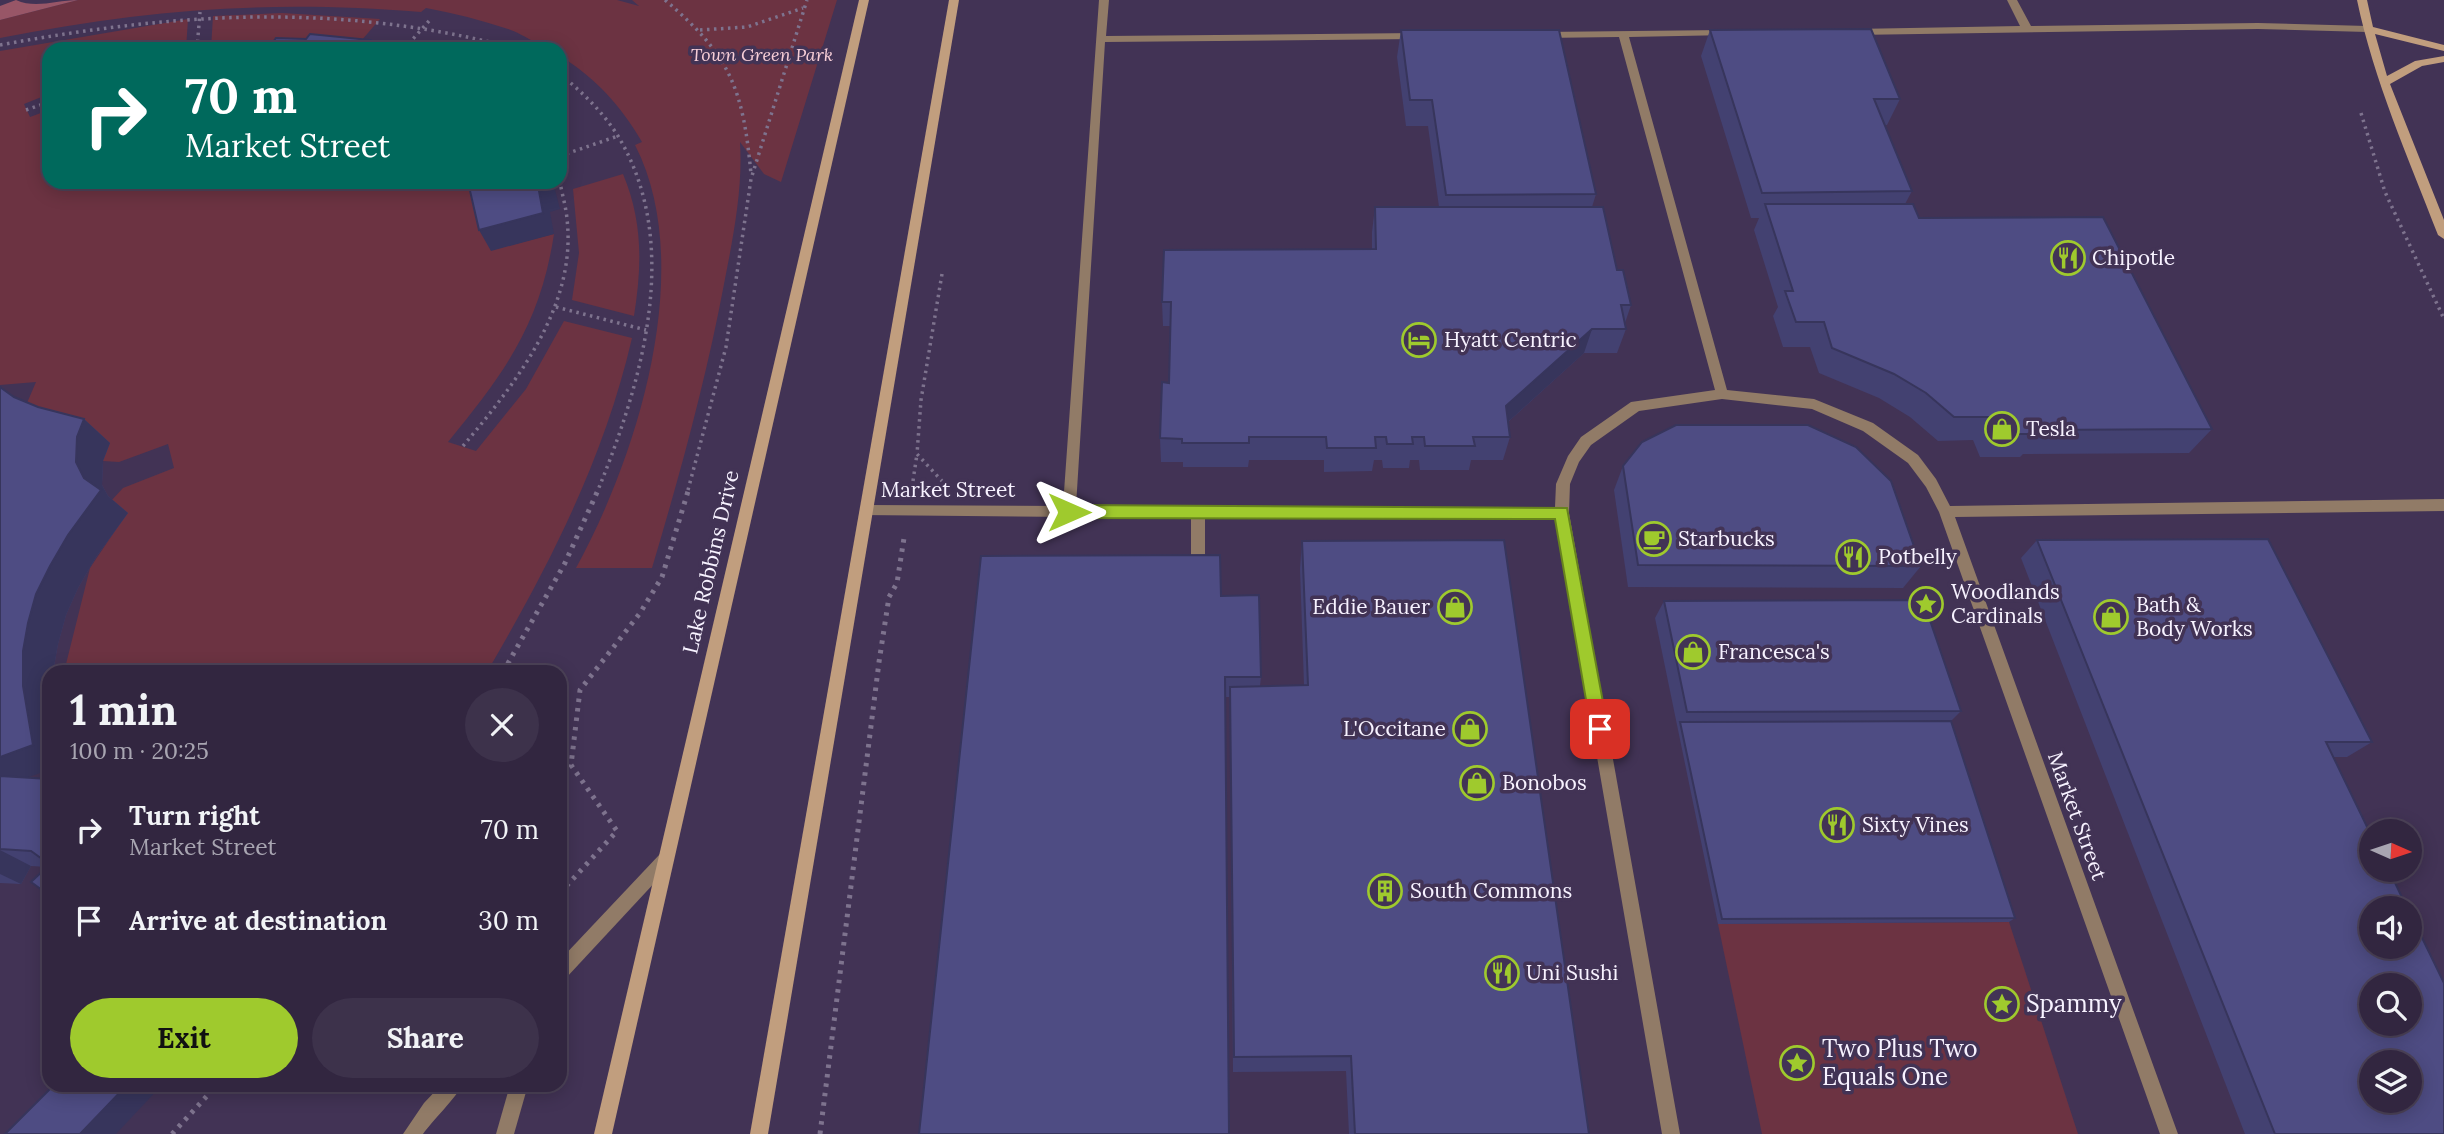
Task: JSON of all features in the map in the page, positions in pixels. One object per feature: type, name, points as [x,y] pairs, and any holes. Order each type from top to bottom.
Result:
[{"type":"street","name":"Lake Robbins Drive","points":[[603,1134],[864,0]]},
{"type":"street","points":[[760,1134],[954,0]]},
{"type":"street","points":[[2362,0],[2367,29],[2385,82],[2444,235]]},
{"type":"street","points":[[2367,29],[2444,48]]},
{"type":"street","points":[[2385,82],[2419,63],[2444,59]]},
{"type":"lane","points":[[1069,512],[1104,0]]},
{"type":"lane","points":[[2012,0],[2028,31]]},
{"type":"lane","points":[[1842,32],[2258,26],[2367,29]]},
{"type":"lane","points":[[1530,35],[1733,33]]},
{"type":"lane","points":[[1623,34],[1722,394]]},
{"type":"lane","points":[[1100,39],[1423,36]]},
{"type":"lane","name":"Market Street","points":[[1671,1134],[1562,513],[1563,484],[1573,460],[1586,441],[1636,406],[1722,394],[1814,404],[1868,426],[1913,459],[1931,483],[1946,512],[2169,1134]]},
{"type":"lane","points":[[1946,512],[2444,505]]},
{"type":"lane","name":"Market Street","points":[[867,511],[1562,513]]},
{"type":"lane","points":[[1198,512],[1198,577]]},
{"type":"lane","points":[[567,965],[666,859]]},
{"type":"lane","points":[[412,1134],[447,1092]]},
{"type":"lane","points":[[505,1134],[517,1092]]},
{"type":"path","points":[[665,0],[715,45],[726,64],[743,105],[751,179]]},
{"type":"path","points":[[567,885],[617,831],[571,765],[580,690],[640,613],[662,577],[684,506],[726,347],[751,179],[807,0]]},
{"type":"path","points":[[700,30],[747,27],[804,8]]},
{"type":"path","points":[[188,13],[211,11]]},
{"type":"path","points":[[198,42],[200,12]]},
{"type":"path","points":[[0,45],[177,15]]},
{"type":"path","points":[[411,42],[431,21],[418,19]]},
{"type":"path","points":[[482,34],[501,42]]},
{"type":"path","points":[[507,665],[572,549],[589,511],[630,400],[646,330],[653,258],[644,196],[618,136],[586,95],[567,80]]},
{"type":"path","points":[[26,110],[42,104]]},
{"type":"path","points":[[567,154],[618,136]]},
{"type":"path","points":[[463,446],[493,412],[520,375],[556,307],[567,266],[568,222],[561,189]]},
{"type":"path","points":[[820,1134],[878,663],[889,597],[897,583],[917,454],[921,400],[944,262]]},
{"type":"path","points":[[556,307],[646,330]]},
{"type":"path","points":[[917,454],[943,482],[954,483]]},
{"type":"path","points":[[172,1134],[211,1092]]},
{"type":"green space","name":"Town Green Park","points":[[78,0],[617,0],[639,6],[632,0],[837,0],[781,182],[764,174],[740,142],[736,213],[717,320],[692,427],[652,568],[576,568],[620,471],[638,416],[652,360],[660,302],[661,246],[653,193],[635,145],[642,142],[625,116],[596,83],[567,61],[567,42],[536,42],[498,26],[426,8],[421,12],[313,7],[209,10],[107,20],[0,38],[0,20]]},
{"type":"green space","points":[[282,13],[380,19],[360,42],[211,42],[213,16]]},
{"type":"green space","points":[[188,19],[186,42],[53,42]]},
{"type":"green space","points":[[42,44],[42,97],[24,104],[30,117],[42,113],[42,189],[477,189],[491,250],[554,234],[540,295],[517,346],[487,393],[448,442],[476,451],[526,389],[564,321],[632,338],[606,426],[572,511],[532,592],[491,665],[66,665],[90,568],[127,513],[111,501],[123,488],[174,468],[168,444],[119,462],[103,461],[24,410],[36,382],[0,385],[0,51]]},
{"type":"green space","points":[[623,174],[634,209],[639,244],[634,316],[572,300],[579,253],[573,189]]},
{"type":"green space","points":[[2009,922],[2078,1134],[1762,1134],[1718,924]]},
{"type":"shaded area","points":[[16,0],[39,4],[78,0],[0,20],[0,6]]},
{"type":"building","points":[[1871,29],[1900,99],[1874,99],[1912,191],[1762,193],[1710,30]]},
{"type":"building","points":[[1401,30],[1559,30],[1596,194],[1446,195],[1432,100],[1410,100]]},
{"type":"building","points":[[310,34],[370,40],[273,42],[276,38],[306,39]]},
{"type":"building","points":[[470,189],[546,189],[539,191],[543,213],[479,230]]},
{"type":"building","points":[[1765,204],[1913,204],[1919,218],[2103,217],[2212,429],[2037,430],[2039,434],[1997,434],[1990,417],[1954,417],[1926,393],[1894,374],[1832,348],[1824,322],[1796,322],[1785,291],[1793,291]]},
{"type":"building","points":[[1375,207],[1603,207],[1617,270],[1623,270],[1631,305],[1621,305],[1626,329],[1592,329],[1506,406],[1510,437],[1473,437],[1475,446],[1425,446],[1424,437],[1412,437],[1413,444],[1387,444],[1386,437],[1375,437],[1376,448],[1327,448],[1326,437],[1249,437],[1249,443],[1182,443],[1182,439],[1160,438],[1162,382],[1169,383],[1171,302],[1162,302],[1164,250],[1376,249]]},
{"type":"building","points":[[0,387],[14,397],[38,407],[84,419],[77,437],[76,462],[84,478],[101,490],[68,535],[50,566],[36,594],[28,623],[23,651],[23,686],[33,745],[0,757]]},
{"type":"building","points":[[1676,425],[1808,425],[1856,447],[1891,481],[1921,566],[1638,565],[1623,466],[1642,442]]},
{"type":"building","points":[[2268,539],[2372,742],[2326,742],[2363,819],[2359,819],[2359,882],[2395,882],[2401,896],[2359,896],[2359,959],[2422,959],[2422,938],[2444,983],[2444,1134],[2275,1134],[2037,540]]},
{"type":"building","name":"South Commons","points":[[1504,540],[1589,1134],[1355,1134],[1351,1056],[1234,1057],[1230,687],[1308,685],[1302,541]]},
{"type":"building","points":[[1220,555],[1221,596],[1259,595],[1261,677],[1225,677],[1229,1134],[919,1134],[981,556]]},
{"type":"building","points":[[1923,600],[1961,711],[1687,712],[1664,601]]},
{"type":"building","name":"Sixty Vines","points":[[1951,721],[2015,918],[1722,919],[1680,722]]},
{"type":"building","points":[[0,776],[42,779],[42,859],[31,851],[0,849]]},
{"type":"building","points":[[42,872],[42,890],[31,882]]},
{"type":"building","points":[[47,1092],[120,1092],[80,1134],[5,1134]]},
{"type":"place","name":"Chipotle","points":[[2068,258]]},
{"type":"place","name":"Hyatt Centric","points":[[1419,340]]},
{"type":"place","name":"Tesla","points":[[2002,429]]},
{"type":"place","name":"Starbucks","points":[[1654,539]]},
{"type":"place","name":"Potbelly","points":[[1853,557]]},
{"type":"place","name":"Woodlands Cardinals","points":[[1926,604]]},
{"type":"place","name":"Eddie Bauer","points":[[1455,607]]},
{"type":"place","name":"Bath & Body Works","points":[[2111,617]]},
{"type":"place","name":"Francesca's","points":[[1693,652]]},
{"type":"place","name":"L'Occitane","points":[[1470,729]]},
{"type":"place","name":"Bonobos","points":[[1477,783]]},
{"type":"place","name":"Sixty Vines","points":[[1837,825]]},
{"type":"place","name":"South Commons","points":[[1385,891]]},
{"type":"place","name":"Uni Sushi","points":[[1502,973]]},
{"type":"place","name":"Spammy","points":[[2002,1004]]},
{"type":"place","name":"Two Plus Two Equals One","points":[[1797,1063]]},
{"type":"route","points":[[1069,512],[1562,513],[1600,729]]}]
